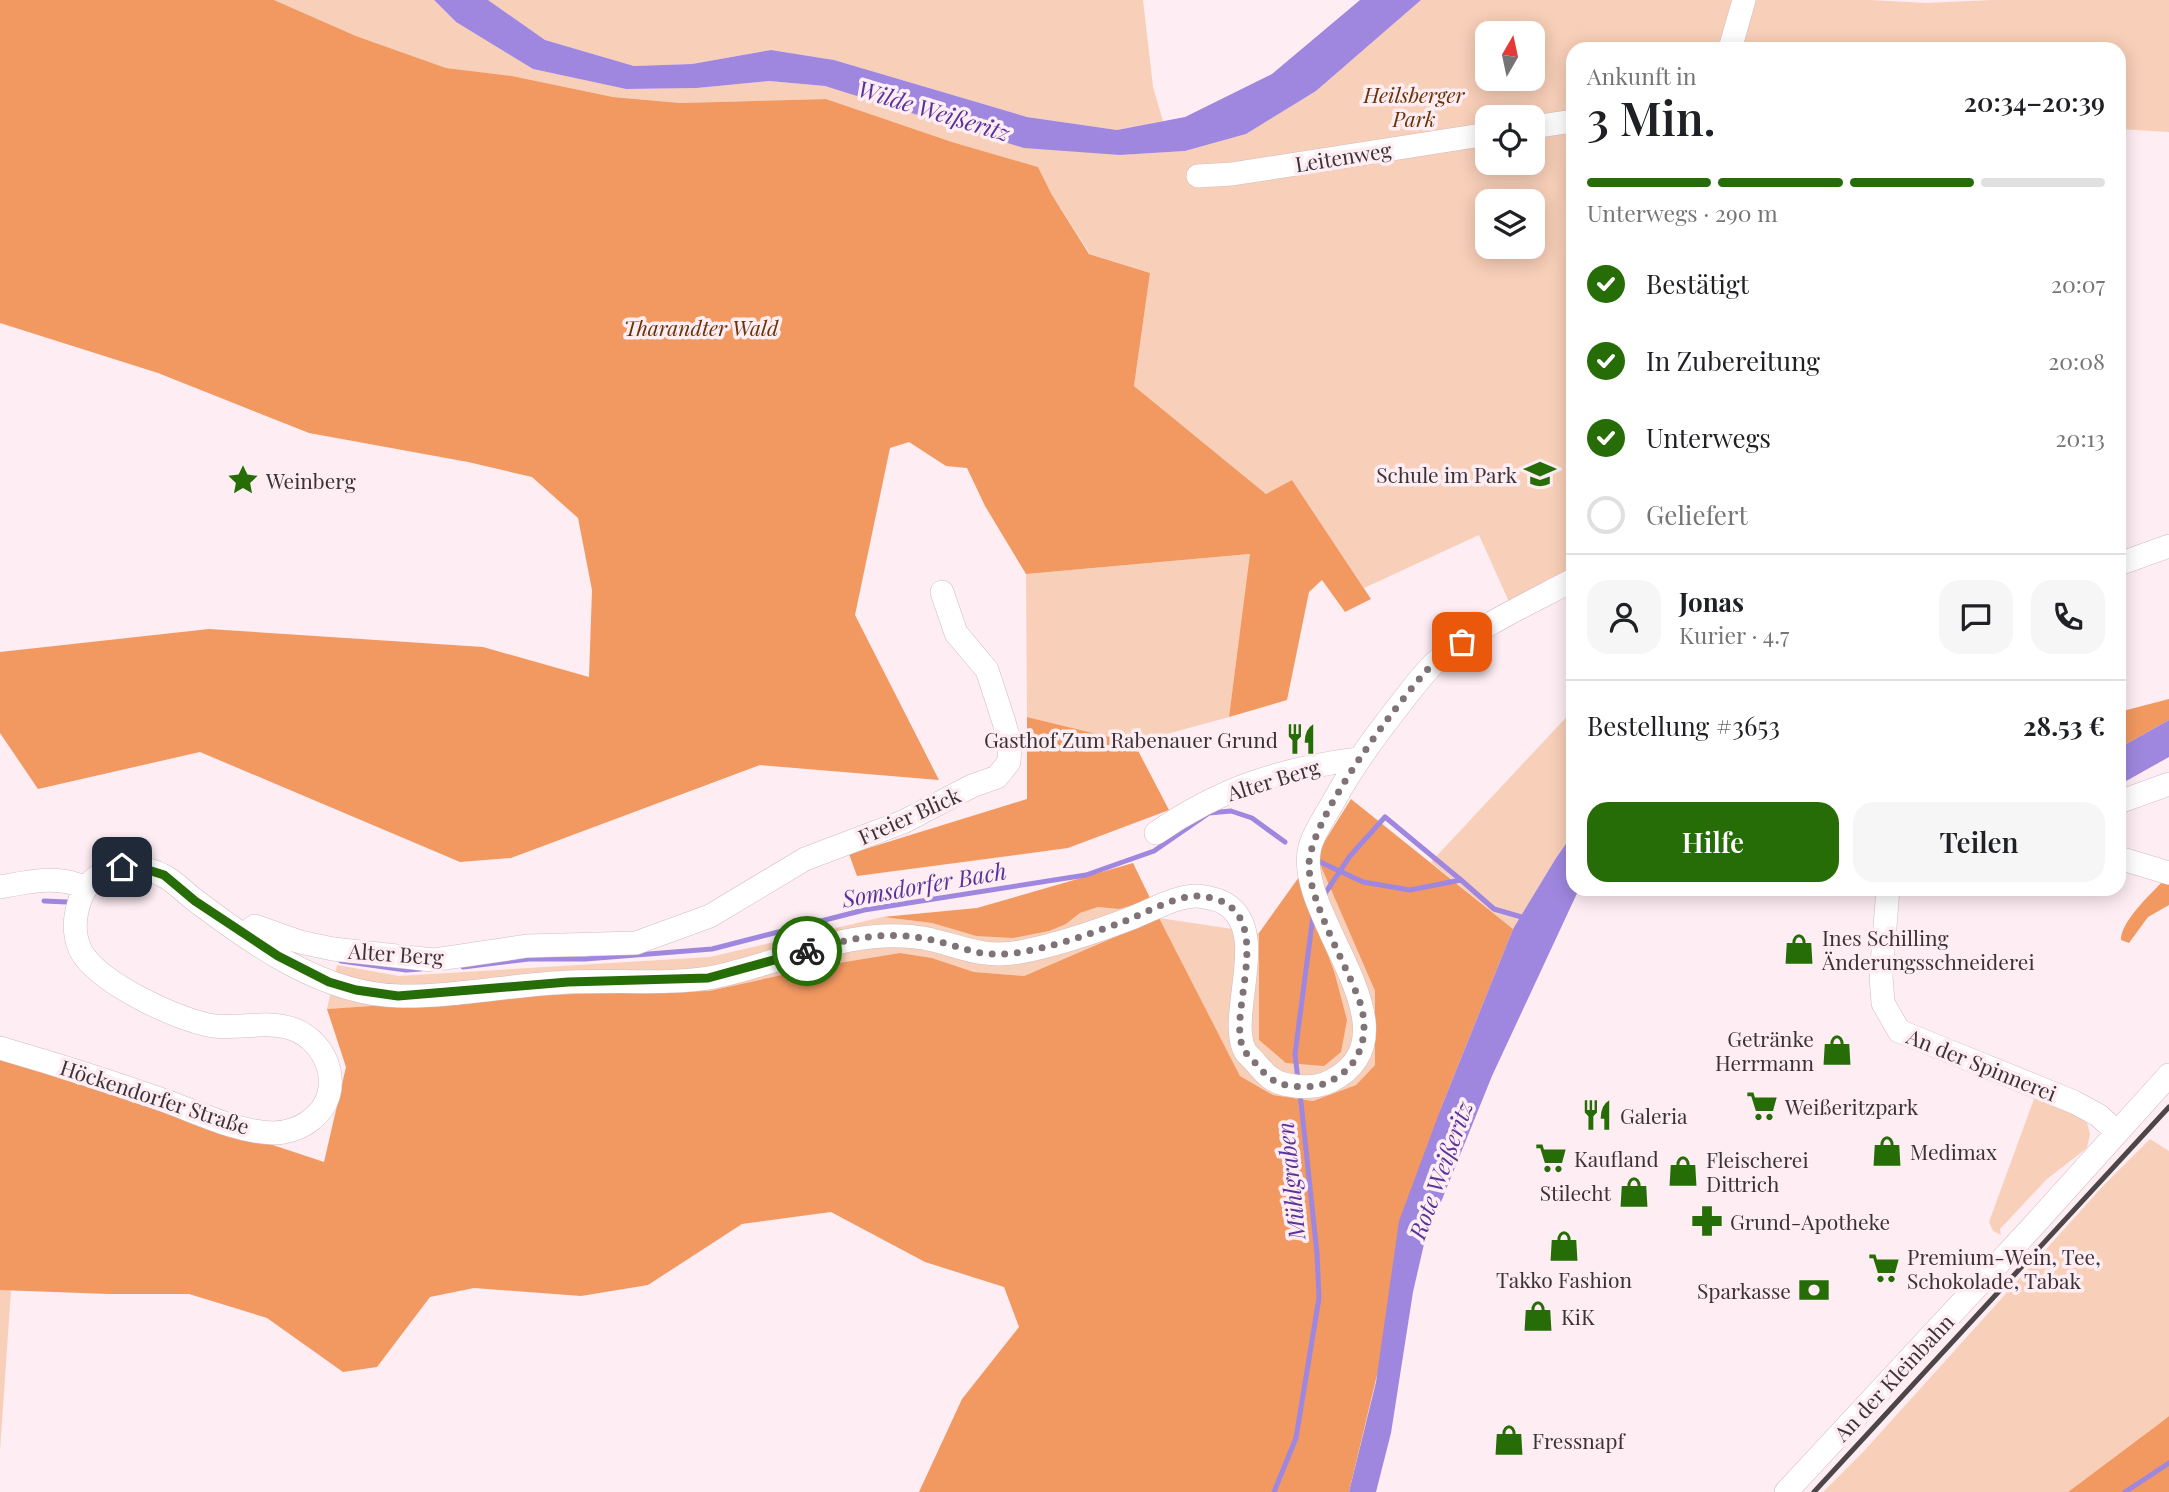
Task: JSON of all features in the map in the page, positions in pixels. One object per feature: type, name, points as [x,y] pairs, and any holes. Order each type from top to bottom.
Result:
[{"type":"street","points":[[1732,42],[1744,0]]},
{"type":"street","points":[[1545,125],[1566,122]]},
{"type":"street","name":"Leitenweg","points":[[1199,176],[1232,174],[1475,136]]},
{"type":"street","points":[[2126,561],[2169,546]]},
{"type":"street","points":[[0,887],[56,881],[85,888],[101,873],[122,867],[145,869],[164,875],[244,934],[300,969],[356,990],[398,996],[568,982],[708,978],[828,944],[891,934],[933,940],[974,954],[1014,953],[1123,921],[1175,900],[1200,896],[1223,902],[1238,915],[1248,964],[1241,1013],[1243,1048],[1267,1077],[1289,1086],[1319,1086],[1337,1078],[1359,1056],[1364,1030],[1361,1001],[1320,906],[1309,869],[1310,847],[1358,759],[1429,667],[1482,629],[1566,583]]},
{"type":"street","name":"Freier Blick","points":[[636,943],[710,916],[805,859],[903,822],[972,786],[997,777],[1009,762],[1010,744],[1004,722],[987,670],[956,633],[942,592]]},
{"type":"street","name":"Alter Berg","points":[[1156,833],[1194,807],[1240,786],[1300,769],[1358,759]]},
{"type":"street","points":[[2126,799],[2169,784]]},
{"type":"street","points":[[2126,860],[2169,873]]},
{"type":"street","name":"Höckendorfer Straße","points":[[0,1048],[74,1069],[243,1128],[278,1134],[307,1125],[325,1107],[332,1078],[323,1052],[301,1031],[271,1023],[244,1027],[212,1026],[162,1009],[100,971],[82,954],[75,933],[76,909],[85,888]]},
{"type":"street","name":"An der Spinnerei","points":[[1887,896],[1881,976],[1883,1003],[1899,1031],[2074,1102],[2098,1115],[2117,1132]]},
{"type":"street","name":"Alter Berg","points":[[244,934],[255,926],[300,942],[433,960],[527,946],[636,943]]},
{"type":"street","name":"An der Kleinbahn","points":[[1786,1492],[2169,1075]]},
{"type":"green space","name":"Tharandter Wald","points":[[0,0],[274,0],[356,36],[446,68],[512,76],[613,97],[680,103],[826,99],[952,142],[1038,167],[1089,254],[1150,273],[1134,386],[1266,494],[1292,480],[1371,599],[1345,612],[1322,580],[1309,592],[1287,700],[1229,717],[1250,554],[1026,574],[985,506],[967,468],[946,466],[909,442],[890,448],[855,615],[939,780],[760,765],[511,858],[460,862],[200,752],[38,789],[0,733],[0,652],[209,629],[483,647],[589,677],[592,590],[578,518],[532,477],[468,462],[309,433],[158,373],[0,323]]},
{"type":"green space","name":"Heilsberger Park","points":[[274,0],[434,0],[456,22],[533,69],[626,89],[697,88],[769,81],[825,86],[900,107],[1120,155],[1185,151],[1246,134],[1316,91],[1421,0],[1870,0],[1926,3],[1993,0],[2169,0],[2169,132],[2126,129],[2126,42],[1566,42],[1566,574],[1510,604],[1479,535],[1364,588],[1292,480],[1266,494],[1134,386],[1150,273],[1090,254],[1052,195],[1038,167],[952,142],[826,99],[680,103],[613,97],[512,76],[446,68],[356,36]]},
{"type":"green space","points":[[488,0],[1143,0],[1153,87],[1163,121],[1117,130],[1027,117],[834,60],[771,50],[692,64],[634,66],[545,40]]},
{"type":"green space","points":[[1251,554],[1229,717],[1134,743],[1027,717],[1026,574]]},
{"type":"green space","points":[[2169,699],[2169,720],[2126,744],[2126,710]]},
{"type":"green space","points":[[1027,717],[1134,743],[1169,810],[1068,848],[857,876],[849,854],[1027,799]]},
{"type":"green space","points":[[1566,717],[1566,844],[1513,929],[1431,862]]},
{"type":"green space","points":[[1351,799],[1513,929],[1441,1108],[1349,1492],[919,1492],[962,1399],[1019,1327],[1004,1287],[925,1262],[831,1212],[742,1224],[648,1285],[581,1296],[474,1288],[430,1297],[377,1367],[343,1372],[267,1318],[189,1294],[0,1290],[0,1058],[48,1070],[324,1162],[346,1067],[327,1009],[533,995],[709,991],[832,964],[900,953],[932,958],[974,972],[1024,976],[1159,918],[1240,1076],[1273,1095],[1313,1101],[1356,1085],[1375,1065],[1375,991],[1316,855]]},
{"type":"green space","points":[[1316,855],[1375,991],[1375,1065],[1356,1085],[1313,1101],[1273,1095],[1240,1076],[1158,918],[1024,976],[974,972],[932,958],[900,953],[832,964],[709,991],[533,995],[327,1009],[337,965],[399,976],[710,957],[883,917],[932,923],[976,936],[1066,924],[1080,913],[1098,907],[1119,909],[1151,900],[1159,918],[1259,933],[1259,1039],[1334,971],[1299,877]]},
{"type":"green space","points":[[1133,863],[1151,900],[1119,909],[1098,907],[1080,913],[1066,924],[1049,931],[1013,938],[976,936],[932,923],[883,917],[977,908]]},
{"type":"green space","points":[[1299,877],[1334,971],[1347,1020],[1341,1052],[1324,1066],[1286,1063],[1259,1040],[1259,933]]},
{"type":"green space","points":[[2163,881],[2169,883],[2169,905],[2148,917],[2129,943],[2121,940],[2131,917]]},
{"type":"green space","points":[[2034,1099],[2078,1116],[2087,1123],[2090,1134],[2087,1148],[2047,1179],[2000,1229],[2001,1235],[1993,1231],[1989,1222]]},
{"type":"green space","points":[[2150,1139],[2169,1151],[2169,1416],[2068,1492],[1823,1492],[1864,1451],[2103,1186]]},
{"type":"green space","points":[[0,1290],[11,1290],[0,1451]]},
{"type":"green space","points":[[2169,1416],[2169,1492],[2068,1492],[2160,1423]]},
{"type":"water","name":"Wilde Weißeritz","points":[[434,0],[488,0],[545,40],[634,66],[692,64],[771,50],[834,60],[1027,117],[1117,130],[1185,117],[1272,74],[1360,0],[1421,0],[1316,91],[1246,134],[1185,151],[1120,155],[1024,148],[825,86],[769,81],[697,88],[626,89],[533,69],[456,22]]},
{"type":"water","points":[[2169,720],[2169,757],[2126,781],[2126,744]]},
{"type":"water","name":"Rote Weißeritz","points":[[1566,844],[1566,896],[1576,896],[1492,1076],[1424,1244],[1413,1292],[1391,1433],[1376,1492],[1349,1492],[1376,1382],[1399,1221],[1513,929]]},
{"type":"waterway","name":"Somsdorfer Bach","points":[[463,967],[529,959],[585,959],[712,949],[864,910],[1086,875],[1154,851],[1209,813],[1231,811],[1252,818],[1285,842]]},
{"type":"waterway","name":"Mühlgraben","points":[[1324,895],[1350,856],[1385,817],[1461,880]]},
{"type":"waterway","name":"Somsdorfer Bach","points":[[1316,860],[1363,882],[1410,890],[1461,880],[1494,909],[1525,918]]},
{"type":"waterway","name":"Somsdorfer Bach","points":[[44,901],[67,902]]},
{"type":"waterway","name":"Mühlgraben","points":[[1298,1080],[1295,1054],[1313,916]]},
{"type":"waterway","name":"Somsdorfer Bach","points":[[341,961],[406,970],[421,969]]},
{"type":"waterway","name":"Mühlgraben","points":[[1274,1492],[1296,1438],[1319,1298],[1317,1253],[1300,1093]]},
{"type":"waterway","points":[[2125,1492],[2169,1463]]},
{"type":"railway","points":[[1814,1492],[2169,1107]]},
{"type":"way so far","points":[[807,951],[828,944],[891,934],[933,940],[974,954],[1014,953],[1123,921],[1175,900],[1200,896],[1223,902],[1238,915],[1244,934],[1248,964],[1241,1013],[1243,1048],[1267,1077],[1289,1086],[1319,1086],[1337,1078],[1359,1056],[1364,1030],[1361,1001],[1316,898],[1309,869],[1310,847],[1348,775],[1368,745],[1429,667],[1462,642]]},
{"type":"place","name":"Schule im Park","points":[[1540,474]]},
{"type":"place","name":"Weinberg","points":[[243,480]]},
{"type":"place","name":"Gasthof Zum Rabenauer Grund","points":[[1301,739]]},
{"type":"place","name":"Ines Schilling Änderungsschneiderei","points":[[1799,949]]},
{"type":"place","name":"Getränke Herrmann","points":[[1837,1050]]},
{"type":"place","name":"Weißeritzpark","points":[[1762,1106]]},
{"type":"place","name":"Galeria","points":[[1597,1115]]},
{"type":"place","name":"Medimax","points":[[1887,1151]]},
{"type":"place","name":"Kaufland","points":[[1551,1158]]},
{"type":"place","name":"Fleischerei Dittrich","points":[[1683,1171]]},
{"type":"place","name":"Stilecht","points":[[1634,1192]]},
{"type":"place","name":"Grund-Apotheke","points":[[1707,1221]]},
{"type":"place","name":"Takko Fashion","points":[[1564,1246]]},
{"type":"place","name":"Premium-Wein, Tee, Schokolade, Tabak","points":[[1884,1268]]},
{"type":"place","name":"Sparkasse","points":[[1814,1290]]},
{"type":"place","name":"KiK","points":[[1538,1316]]},
{"type":"place","name":"Fressnapf","points":[[1509,1440]]},
{"type":"route","points":[[122,867],[145,869],[164,875],[195,901],[300,969],[356,990],[398,996],[568,982],[708,978],[807,951]]}]
